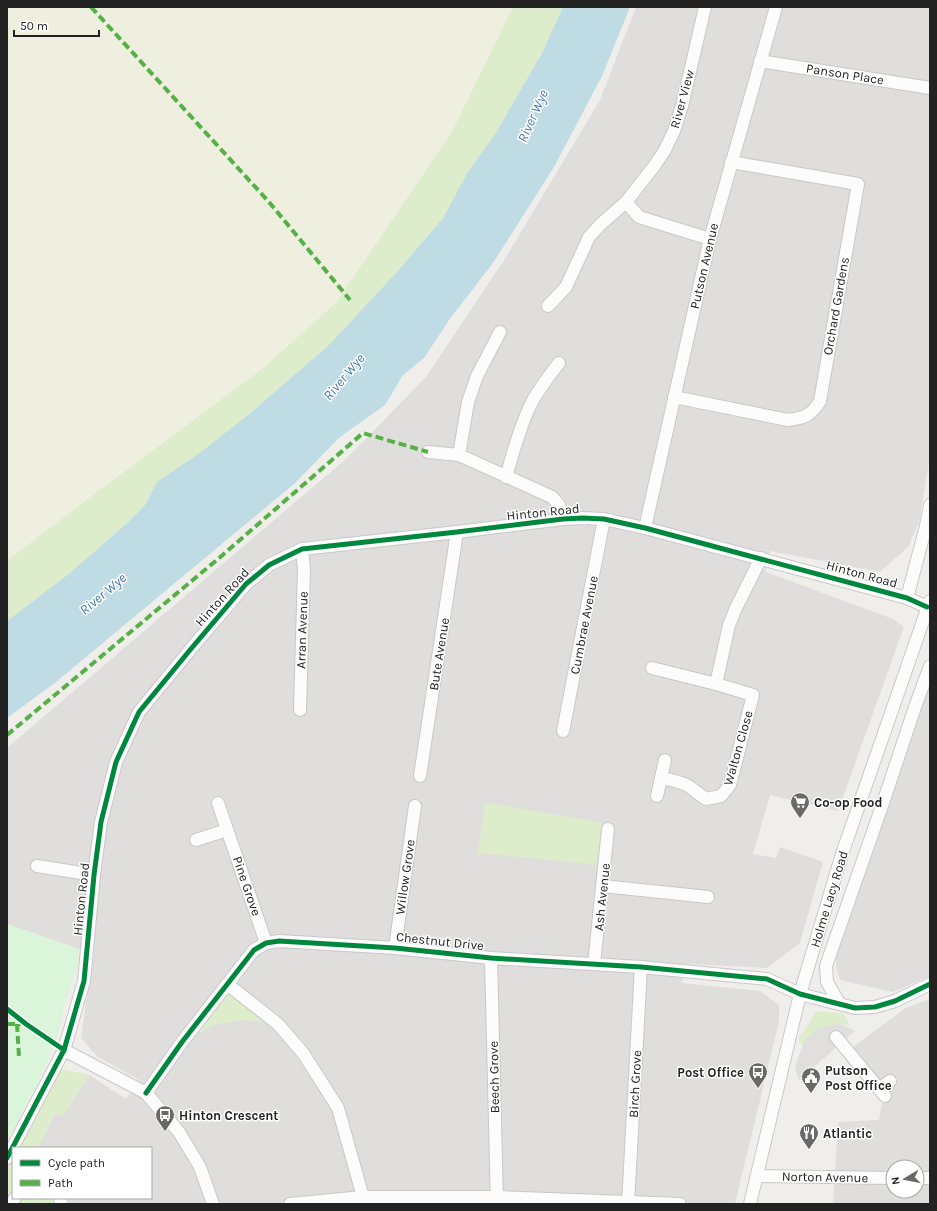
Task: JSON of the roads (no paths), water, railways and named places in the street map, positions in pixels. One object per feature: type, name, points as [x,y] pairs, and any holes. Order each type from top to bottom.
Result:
[{"type":"street","name":"River View","points":[[548,306],[566,287],[589,237],[626,202],[665,150],[682,106],[705,7]]},
{"type":"street","name":"Putson Avenue","points":[[645,528],[710,239],[776,7]]},
{"type":"street","name":"Panson Place","points":[[760,62],[930,88]]},
{"type":"street","name":"Orchard Gardens","points":[[674,397],[788,420],[802,418],[814,411],[820,401],[858,184],[731,162]]},
{"type":"street","points":[[626,202],[639,217],[710,239]]},
{"type":"street","points":[[459,455],[470,396],[477,376],[500,332]]},
{"type":"street","points":[[506,476],[520,429],[530,406],[559,363]]},
{"type":"street","points":[[428,452],[459,455],[552,497],[559,505],[563,519]]},
{"type":"street","points":[[907,598],[930,505]]},
{"type":"street","name":"Hinton Road","points":[[13,1147],[64,1050],[84,981],[94,875],[102,822],[116,762],[140,712],[246,584],[269,565],[302,549],[563,519],[604,519],[761,558],[929,604]]},
{"type":"street","name":"Cumbrae Avenue","points":[[563,731],[604,519]]},
{"type":"street","name":"Bute Avenue","points":[[420,776],[457,532]]},
{"type":"street","name":"Arran Avenue","points":[[300,710],[304,569],[302,549]]},
{"type":"street","points":[[716,684],[730,625],[736,608],[761,558]]},
{"type":"street","name":"Holme Lacy Road","points":[[750,1204],[800,994],[842,854],[929,604]]},
{"type":"street","name":"Holme Lacy Road","points":[[838,1003],[827,982],[826,966],[884,803],[930,666]]},
{"type":"street","name":"Walton Close","points":[[652,668],[753,694],[730,784],[721,796],[706,799],[680,782],[661,778]]},
{"type":"street","points":[[657,796],[665,760]]},
{"type":"street","name":"Pine Grove","points":[[218,803],[266,943]]},
{"type":"street","name":"Willow Grove","points":[[395,948],[415,806]]},
{"type":"street","name":"Ash Avenue","points":[[594,964],[608,829]]},
{"type":"street","points":[[196,840],[228,830]]},
{"type":"street","points":[[37,866],[94,875]]},
{"type":"street","points":[[603,886],[708,897]]},
{"type":"street","name":"Chestnut Drive","points":[[266,943],[279,941],[395,948],[491,958],[641,967],[767,980],[800,994],[855,1008],[875,1007],[895,1001],[930,984]]},
{"type":"street","points":[[146,1092],[182,1042],[254,950],[266,943]]},
{"type":"street","name":"Beech Grove","points":[[491,958],[497,1201]]},
{"type":"street","name":"Birch Grove","points":[[628,1203],[641,967]]},
{"type":"street","points":[[227,984],[278,1024],[303,1053],[338,1108],[363,1200]]},
{"type":"street","points":[[836,1037],[882,1092],[890,1081]]},
{"type":"street","points":[[64,1050],[146,1092],[183,1138],[200,1167],[214,1204]]},
{"type":"street","name":"Hinton Road","points":[[7,1158],[12,1149]]},
{"type":"street","name":"Norton Avenue","points":[[757,1176],[885,1178]]},
{"type":"street","points":[[290,1204],[363,1200],[680,1204]]},
{"type":"water","name":"River Wye","points":[[563,7],[630,7],[602,76],[554,167],[493,263],[449,320],[424,358],[403,375],[385,405],[340,437],[294,484],[56,682],[7,718],[7,621],[70,573],[125,525],[145,505],[157,482],[201,452],[248,415],[327,347],[397,272],[443,218],[469,170],[494,136],[541,55]]},
{"type":"place","name":"Co-op Food","points":[[800,819]]},
{"type":"place","name":"Post Office","points":[[758,1089]]},
{"type":"place","name":"Putson Post Office","points":[[811,1094]]},
{"type":"place","name":"Hinton Crescent","points":[[165,1132]]},
{"type":"place","name":"Atlantic","points":[[809,1150]]}]
